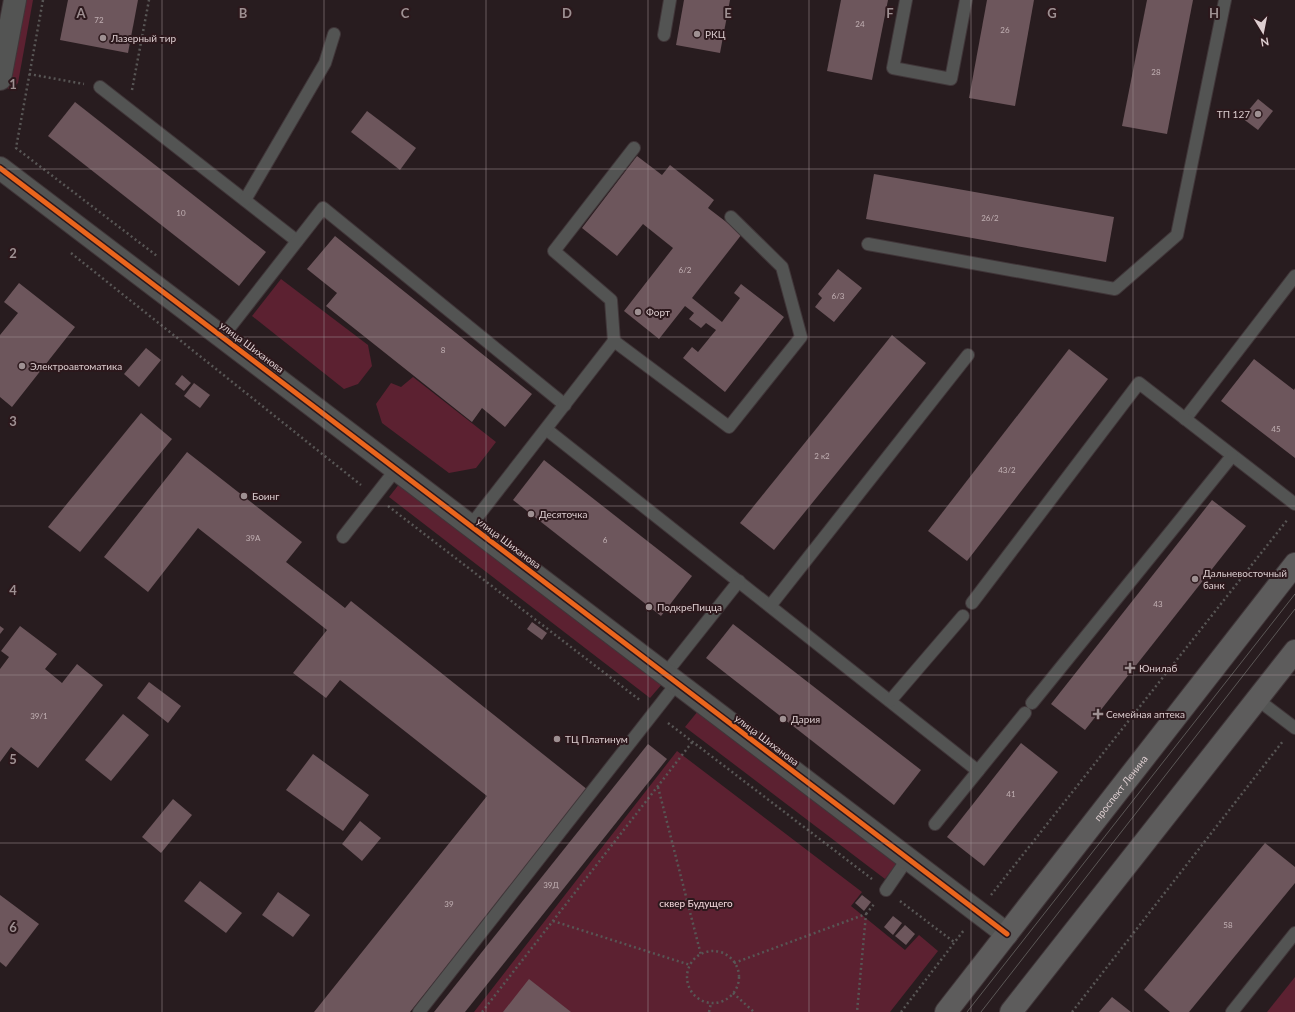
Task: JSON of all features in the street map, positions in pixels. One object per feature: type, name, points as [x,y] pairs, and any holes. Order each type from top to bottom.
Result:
[{"type":"highway","name":"проспект Ленина","points":[[946,1012],[1295,564]]},
{"type":"highway","points":[[1011,1012],[1258,700],[1295,651]]},
{"type":"street","points":[[0,79],[15,0]]},
{"type":"street","name":"улица Шиханова","points":[[0,168],[397,468],[1007,934]]},
{"type":"lane","points":[[664,34],[670,0]]},
{"type":"lane","points":[[906,0],[893,68],[951,79],[966,0]]},
{"type":"lane","points":[[868,244],[1115,289],[1177,235],[1225,0]]},
{"type":"lane","points":[[245,200],[325,63],[334,34]]},
{"type":"lane","points":[[100,87],[297,241]]},
{"type":"lane","points":[[471,525],[614,341],[611,300],[554,251],[634,148]]},
{"type":"lane","points":[[223,336],[323,208],[565,405]]},
{"type":"lane","points":[[614,341],[729,427],[802,337],[782,267],[731,217]]},
{"type":"lane","points":[[1185,419],[1295,276]]},
{"type":"lane","points":[[770,606],[968,355]]},
{"type":"lane","points":[[972,603],[1139,383],[1295,504]]},
{"type":"lane","points":[[546,428],[978,771]]},
{"type":"lane","points":[[935,824],[1232,456]]},
{"type":"lane","points":[[343,537],[397,468]]},
{"type":"lane","points":[[419,1012],[654,712],[671,678],[739,581]]},
{"type":"lane","points":[[890,701],[963,616]]},
{"type":"lane","points":[[1258,700],[1294,728]]},
{"type":"lane","points":[[886,890],[908,858]]},
{"type":"lane","points":[[1232,1012],[1295,934]]},
{"type":"path","points":[[16,148],[43,0]]},
{"type":"path","points":[[128,110],[149,0]]},
{"type":"path","points":[[29,74],[100,87]]},
{"type":"path","points":[[69,252],[375,496],[954,942]]},
{"type":"path","points":[[901,1012],[954,942],[1290,517]]},
{"type":"path","points":[[1072,1012],[1294,728]]},
{"type":"path","points":[[482,1012],[693,741]]},
{"type":"path","points":[[658,786],[701,954]]},
{"type":"path","points":[[734,963],[866,914],[857,1012]]},
{"type":"path","points":[[553,921],[690,965]]},
{"type":"path","points":[[712,951],[720,952],[728,956],[734,963],[737,970],[737,986],[733,993],[726,999],[711,1003],[696,997],[690,990],[687,982],[687,973],[695,958],[701,954],[712,951]]},
{"type":"path","points":[[733,993],[754,1012]]},
{"type":"path","points":[[709,1012],[711,1003]]},
{"type":"green space","points":[[20,0],[33,0],[18,83],[13,88],[9,89],[5,87]]},
{"type":"green space","points":[[281,279],[368,345],[372,366],[358,384],[344,389],[252,316]]},
{"type":"green space","points":[[413,377],[496,442],[476,468],[449,473],[382,423],[376,404],[391,383],[401,387]]},
{"type":"green space","points":[[400,483],[663,683],[650,698],[389,497]]},
{"type":"green space","points":[[698,711],[898,862],[885,879],[685,727]]},
{"type":"green space","name":"сквер Будущего","points":[[677,751],[862,892],[851,906],[905,950],[919,935],[938,951],[890,1012],[474,1012]]},
{"type":"green space","points":[[1295,977],[1295,1012],[1267,1012]]},
{"type":"building","points":[[68,0],[138,0],[128,53],[60,40]]},
{"type":"building","points":[[684,0],[730,0],[720,53],[676,45]]},
{"type":"building","points":[[841,0],[888,0],[872,80],[827,71]]},
{"type":"building","points":[[987,0],[1034,0],[1015,106],[969,98]]},
{"type":"building","points":[[1147,0],[1193,0],[1167,134],[1122,126]]},
{"type":"building","name":"ТП 127","points":[[1258,99],[1273,111],[1258,130],[1242,118]]},
{"type":"building","points":[[75,102],[266,252],[239,286],[48,136]]},
{"type":"building","points":[[367,111],[416,148],[400,170],[351,132]]},
{"type":"building","points":[[637,156],[662,175],[670,165],[714,200],[708,208],[742,234],[692,298],[722,322],[740,298],[734,293],[741,284],[784,317],[725,392],[683,358],[692,347],[698,352],[716,330],[706,323],[701,328],[689,319],[694,313],[685,306],[659,339],[624,311],[673,248],[643,224],[617,256],[582,228]]},
{"type":"building","points":[[874,174],[1114,217],[1106,262],[866,219]]},
{"type":"building","points":[[335,236],[532,394],[505,427],[482,408],[472,422],[326,306],[337,293],[307,269]]},
{"type":"building","points":[[838,269],[862,288],[834,322],[815,307],[822,298],[818,294]]},
{"type":"building","name":"Электроавтоматика","points":[[19,283],[75,327],[12,407],[0,397],[0,335],[18,313],[4,302]]},
{"type":"building","points":[[892,335],[926,363],[774,550],[740,523]]},
{"type":"building","points":[[146,348],[161,360],[139,387],[124,374]]},
{"type":"building","points":[[1069,349],[1108,379],[967,561],[928,531]]},
{"type":"building","points":[[1254,359],[1294,390],[1295,388],[1295,458],[1221,401]]},
{"type":"building","points":[[182,375],[191,383],[184,391],[175,384]]},
{"type":"building","points":[[194,383],[210,395],[200,408],[184,396]]},
{"type":"building","points":[[141,413],[172,439],[80,552],[48,527]]},
{"type":"building","points":[[187,452],[302,542],[286,562],[345,608],[351,601],[588,790],[410,1012],[314,1012],[487,796],[340,680],[326,698],[293,673],[327,630],[198,528],[148,592],[104,557]]},
{"type":"building","points":[[544,460],[692,576],[661,616],[513,500]]},
{"type":"building","points":[[1212,500],[1246,526],[1085,730],[1051,704]]},
{"type":"building","points":[[532,622],[547,633],[542,640],[527,629]]},
{"type":"building","points":[[733,624],[921,770],[894,805],[706,658]]},
{"type":"building","points":[[0,626],[4,629],[0,634]]},
{"type":"building","points":[[20,626],[57,654],[45,669],[62,683],[77,664],[103,685],[38,768],[11,747],[0,762],[0,669],[9,657],[1,651]]},
{"type":"building","points":[[149,682],[181,706],[168,723],[137,698]]},
{"type":"building","points":[[123,714],[149,735],[111,781],[85,760]]},
{"type":"building","points":[[1021,743],[1058,772],[984,866],[947,837]]},
{"type":"building","points":[[648,744],[667,759],[465,1012],[434,1012]]},
{"type":"building","points":[[313,754],[369,795],[343,831],[286,790]]},
{"type":"building","points":[[173,799],[192,815],[161,853],[142,837]]},
{"type":"building","points":[[360,821],[381,838],[362,861],[342,844]]},
{"type":"building","points":[[1265,843],[1295,867],[1295,883],[1189,1012],[1170,1012],[1144,990]]},
{"type":"building","points":[[200,881],[242,913],[226,933],[184,901]]},
{"type":"building","points":[[278,892],[310,915],[293,937],[262,915]]},
{"type":"building","points":[[0,895],[39,924],[6,967],[0,962]]},
{"type":"building","points":[[862,895],[871,902],[864,911],[855,903]]},
{"type":"building","points":[[893,916],[902,923],[893,935],[884,927]]},
{"type":"building","points":[[905,925],[915,934],[906,945],[895,936]]},
{"type":"building","points":[[529,979],[571,1012],[503,1012]]},
{"type":"building","points":[[1112,997],[1131,1012],[1099,1012]]},
{"type":"tram line","points":[[967,1012],[1295,594]]},
{"type":"tram line","points":[[981,1012],[1295,609]]},
{"type":"cycle path","points":[[0,168],[1007,934]]},
{"type":"place","name":"РКЦ","points":[[697,34]]},
{"type":"place","name":"Лазерный тир","points":[[103,38]]},
{"type":"place","name":"ТП 127","points":[[1258,114]]},
{"type":"place","name":"Форт","points":[[638,312]]},
{"type":"place","name":"Электроавтоматика","points":[[22,366]]},
{"type":"place","name":"Боинг","points":[[244,496]]},
{"type":"place","name":"Десяточка","points":[[531,514]]},
{"type":"place","name":"Дальневосточный банк","points":[[1195,579]]},
{"type":"place","name":"ПодкреПицца","points":[[649,607]]},
{"type":"place","name":"Юнилаб","points":[[1130,668]]},
{"type":"place","name":"Семейная аптека","points":[[1098,714]]},
{"type":"place","name":"Дария","points":[[783,719]]},
{"type":"place","name":"ТЦ Платинум","points":[[557,739]]}]
